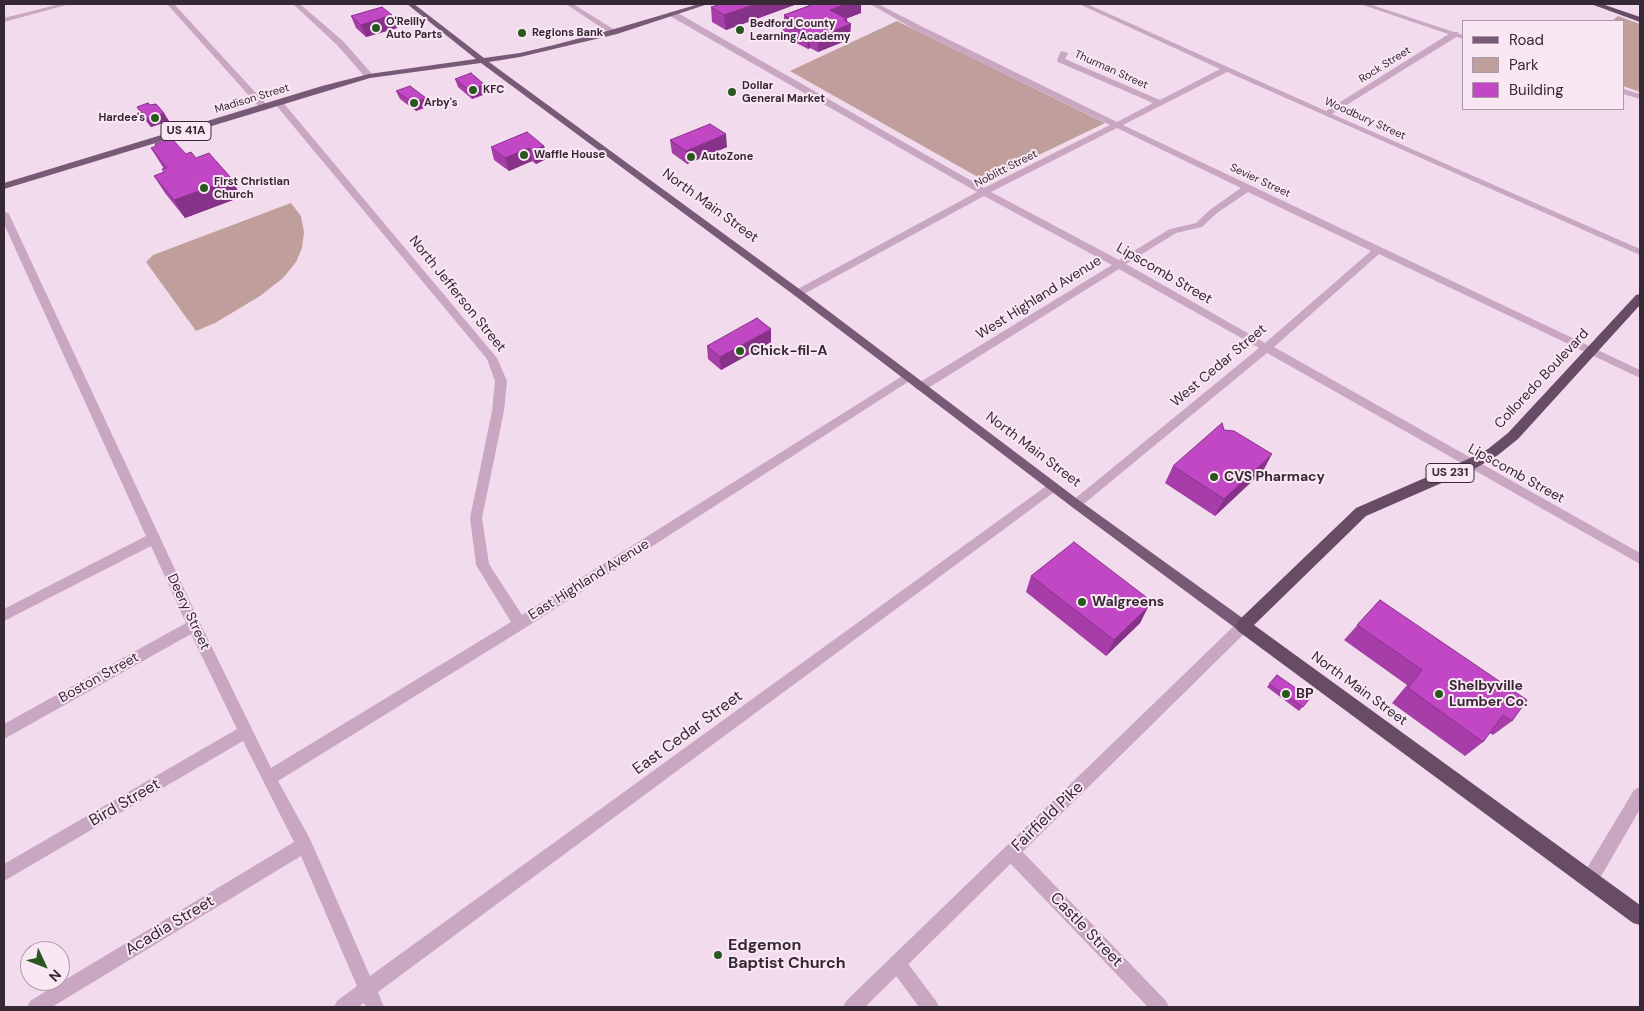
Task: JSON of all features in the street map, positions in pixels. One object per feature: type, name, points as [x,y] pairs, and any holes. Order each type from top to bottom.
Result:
[{"type":"highway","points":[[1595,4],[1640,20]]},
{"type":"highway","name":"Colloredo Boulevard","points":[[1243,626],[1361,512],[1471,464],[1493,452],[1513,436],[1640,298]]},
{"type":"highway","name":"North Main Street","points":[[1243,626],[1640,916]]},
{"type":"main road","name":"North Main Street","points":[[410,4],[481,59],[798,293],[1053,487],[1243,626]]},
{"type":"main road","name":"US 41A","points":[[481,59],[520,54],[614,32],[705,4]]},
{"type":"main road","name":"Madison Street","points":[[4,186],[369,76],[481,59]]},
{"type":"street","points":[[4,20],[67,4]]},
{"type":"street","points":[[170,4],[264,107]]},
{"type":"street","points":[[296,4],[340,43],[369,76]]},
{"type":"street","points":[[569,4],[614,32]]},
{"type":"street","name":"Sevier Street","points":[[875,4],[922,30],[1248,188],[1640,374]]},
{"type":"street","name":"Woodbury Street","points":[[1082,4],[1640,252]]},
{"type":"street","points":[[1363,4],[1374,5],[1459,36]]},
{"type":"street","name":"Lipscomb Street","points":[[673,14],[984,192],[1118,264],[1640,559]]},
{"type":"street","name":"Rock Street","points":[[1326,114],[1459,36]]},
{"type":"street","name":"Thurman Street","points":[[1064,53],[1060,60],[1160,103]]},
{"type":"street","name":"Noblitt Street","points":[[798,293],[984,192],[1227,69]]},
{"type":"street","points":[[1624,92],[1640,98]]},
{"type":"street","name":"North Jefferson Street","points":[[278,102],[492,358],[501,381],[498,411],[476,518],[483,565],[520,624]]},
{"type":"street","name":"West Highland Avenue","points":[[921,387],[1173,231],[1199,225],[1214,211],[1248,188]]},
{"type":"street","name":"Deery Street","points":[[4,214],[194,625],[245,732],[304,845],[375,1007]]},
{"type":"street","name":"West Cedar Street","points":[[1076,504],[1266,348],[1379,249]]},
{"type":"street","name":"East Highland Avenue","points":[[268,778],[520,624],[908,378]]},
{"type":"street","name":"East Cedar Street","points":[[343,1007],[1053,487]]},
{"type":"street","points":[[4,615],[154,538]]},
{"type":"street","name":"Boston Street","points":[[4,732],[194,625]]},
{"type":"street","name":"Fairfield Pike","points":[[852,1007],[1243,626]]},
{"type":"street","name":"Bird Street","points":[[4,873],[245,732]]},
{"type":"street","points":[[1590,879],[1640,795]]},
{"type":"street","name":"Acadia Street","points":[[36,1007],[304,845]]},
{"type":"street","name":"Castle Street","points":[[1012,853],[1160,1007]]},
{"type":"street","points":[[898,963],[930,1007]]},
{"type":"green space","points":[[1618,16],[1640,24],[1640,92],[1624,86],[1624,20],[1613,20]]},
{"type":"green space","points":[[897,21],[1105,123],[985,181],[790,71]]},
{"type":"green space","points":[[291,203],[301,216],[304,232],[302,248],[296,262],[283,278],[260,296],[215,323],[196,331],[146,262],[153,255]]},
{"type":"building","points":[[721,4],[756,4],[724,15],[711,7]]},
{"type":"building","points":[[814,4],[846,4],[830,10],[847,19],[844,20],[851,24],[818,37],[810,33],[807,34],[782,21],[789,18],[784,15]]},
{"type":"building","points":[[382,7],[392,15],[361,25],[351,16]]},
{"type":"building","points":[[471,73],[485,85],[469,90],[455,79]]},
{"type":"building","points":[[410,86],[426,98],[413,103],[396,91]]},
{"type":"building","points":[[148,103],[150,105],[156,104],[164,113],[146,119],[137,107]]},
{"type":"building","points":[[710,124],[726,134],[686,151],[670,140]]},
{"type":"building","points":[[527,132],[544,146],[532,151],[529,148],[505,158],[491,147]]},
{"type":"building","points":[[172,139],[186,154],[191,152],[196,158],[209,153],[232,179],[174,200],[154,176],[164,172],[162,169],[167,168],[151,148],[156,146],[155,144]]},
{"type":"building","points":[[757,318],[771,329],[720,357],[707,346]]},
{"type":"building","name":"CVS Pharmacy","points":[[1222,423],[1224,430],[1234,431],[1272,454],[1224,499],[1173,466]]},
{"type":"building","name":"Walgreens","points":[[1074,542],[1146,597],[1148,607],[1114,640],[1031,576]]},
{"type":"building","points":[[1380,600],[1527,700],[1512,721],[1503,715],[1483,742],[1408,688],[1422,670],[1357,625]]},
{"type":"building","points":[[1277,675],[1310,698],[1303,707],[1269,684]]},
{"type":"place","name":"O'Reilly Auto Parts","points":[[376,28]]},
{"type":"place","name":"Bedford County Learning Academy","points":[[740,30]]},
{"type":"place","name":"Regions Bank","points":[[522,33]]},
{"type":"place","name":"KFC","points":[[473,90]]},
{"type":"place","name":"Dollar General Market","points":[[732,92]]},
{"type":"place","name":"Arby's","points":[[414,103]]},
{"type":"place","name":"Hardee's","points":[[155,118]]},
{"type":"place","name":"Waffle House","points":[[524,155]]},
{"type":"place","name":"AutoZone","points":[[691,157]]},
{"type":"place","name":"First Christian Church","points":[[204,188]]},
{"type":"place","name":"Chick-fil-A","points":[[740,351]]},
{"type":"place","name":"CVS Pharmacy","points":[[1214,477]]},
{"type":"place","name":"Walgreens","points":[[1082,602]]},
{"type":"place","name":"BP","points":[[1286,694]]},
{"type":"place","name":"Shelbyville Lumber Co.","points":[[1439,694]]},
{"type":"place","name":"Edgemon Baptist Church","points":[[718,955]]}]
